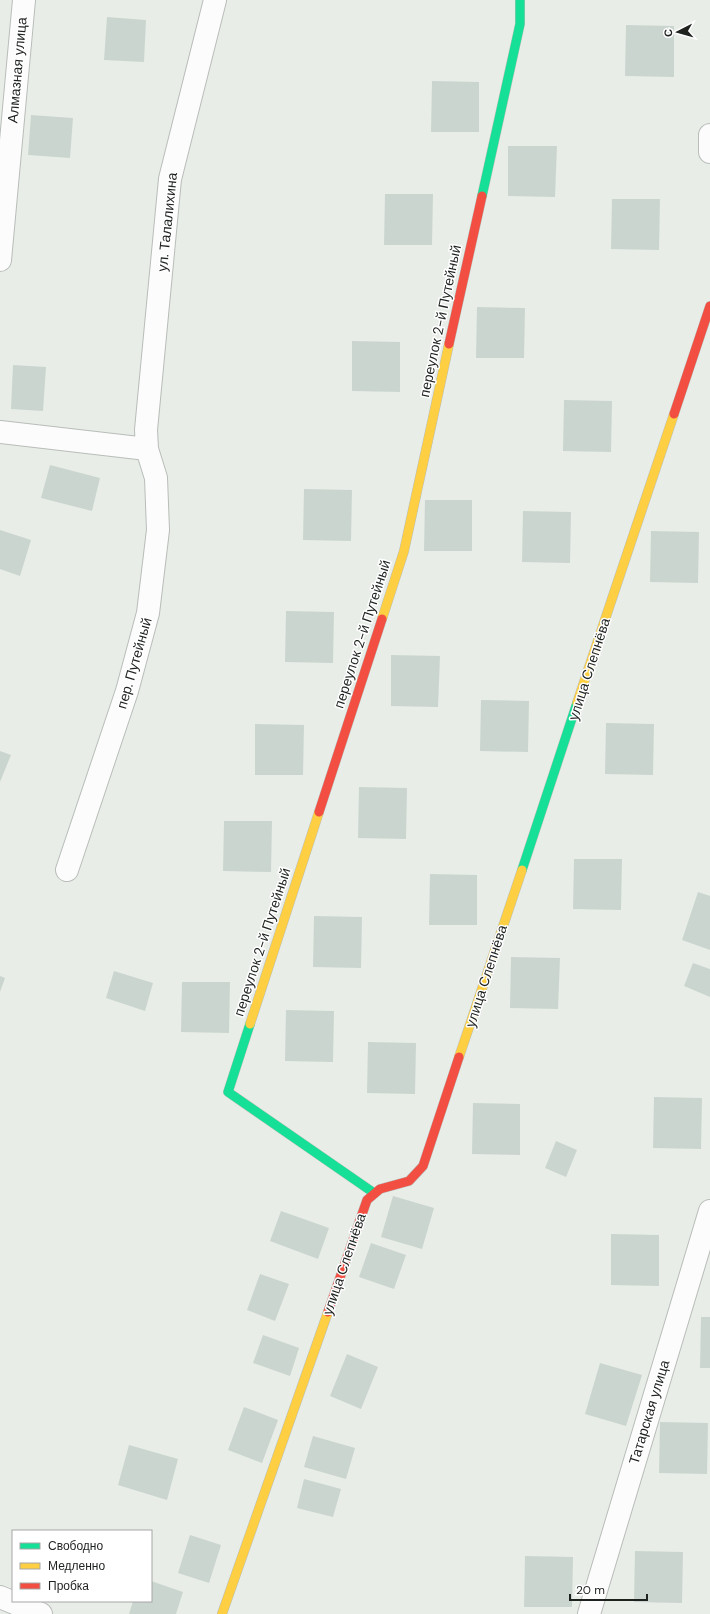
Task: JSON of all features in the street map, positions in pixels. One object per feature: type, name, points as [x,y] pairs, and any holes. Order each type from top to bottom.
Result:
[{"type":"street","name":"Алмазная улица","points":[[0,260],[24,0]]},
{"type":"street","name":"ул. Талалихина","points":[[147,449],[146,430],[170,179],[215,0]]},
{"type":"street","name":"переулок 2-й Путейный","points":[[374,1194],[228,1092],[404,551],[520,24],[520,0]]},
{"type":"street","points":[[710,135],[710,152]]},
{"type":"street","name":"улица Слепнёва","points":[[222,1614],[367,1200],[381,1188],[399,1185],[414,1178],[423,1166],[710,306]]},
{"type":"street","points":[[0,432],[147,449]]},
{"type":"street","name":"пер. Путейный","points":[[67,870],[127,691],[148,613],[158,530],[156,478],[147,449]]},
{"type":"street","name":"Татарская улица","points":[[590,1614],[710,1211]]},
{"type":"street","points":[[0,1596],[12,1601]]},
{"type":"street","points":[[14,1602],[41,1614]]},
{"type":"building","points":[[107,17],[146,20],[144,62],[104,60]]},
{"type":"building","points":[[626,25],[674,26],[674,77],[625,76]]},
{"type":"building","points":[[432,81],[479,82],[479,132],[431,132]]},
{"type":"building","points":[[31,115],[73,118],[70,158],[28,155]]},
{"type":"building","points":[[508,146],[557,146],[555,197],[508,196]]},
{"type":"building","points":[[385,194],[433,194],[432,245],[384,245]]},
{"type":"building","points":[[612,199],[660,199],[659,250],[611,249]]},
{"type":"building","points":[[477,307],[525,308],[524,358],[476,358]]},
{"type":"building","points":[[352,341],[400,342],[400,392],[352,391]]},
{"type":"building","points":[[13,365],[46,367],[43,411],[11,409]]},
{"type":"building","points":[[564,400],[612,401],[611,452],[563,451]]},
{"type":"building","points":[[50,465],[100,478],[92,511],[41,498]]},
{"type":"building","points":[[304,489],[352,490],[351,541],[303,540]]},
{"type":"building","points":[[425,500],[472,500],[472,551],[424,551]]},
{"type":"building","points":[[523,511],[571,512],[570,563],[522,562]]},
{"type":"building","points":[[0,530],[31,540],[20,576],[0,569]]},
{"type":"building","points":[[651,531],[699,532],[698,583],[650,582]]},
{"type":"building","points":[[286,611],[334,612],[333,663],[285,662]]},
{"type":"building","points":[[391,655],[440,656],[438,707],[391,706]]},
{"type":"building","points":[[481,700],[529,701],[528,752],[480,751]]},
{"type":"building","points":[[606,723],[654,724],[653,775],[605,774]]},
{"type":"building","points":[[255,724],[304,725],[303,775],[255,775]]},
{"type":"building","points":[[0,751],[11,755],[0,782]]},
{"type":"building","points":[[359,787],[407,788],[406,839],[358,838]]},
{"type":"building","points":[[224,821],[272,821],[271,872],[223,871]]},
{"type":"building","points":[[574,859],[622,859],[621,910],[573,909]]},
{"type":"building","points":[[430,874],[477,875],[477,925],[429,925]]},
{"type":"building","points":[[698,892],[710,896],[710,950],[682,940]]},
{"type":"building","points":[[314,916],[362,917],[361,968],[313,967]]},
{"type":"building","points":[[511,957],[560,958],[558,1009],[510,1008]]},
{"type":"building","points":[[693,963],[710,969],[710,997],[684,986]]},
{"type":"building","points":[[114,971],[153,983],[145,1011],[106,998]]},
{"type":"building","points":[[0,976],[5,978],[0,992]]},
{"type":"building","points":[[182,982],[230,982],[229,1033],[181,1032]]},
{"type":"building","points":[[286,1010],[334,1011],[333,1062],[285,1061]]},
{"type":"building","points":[[368,1042],[416,1043],[415,1094],[367,1093]]},
{"type":"building","points":[[654,1097],[702,1098],[701,1149],[653,1148]]},
{"type":"building","points":[[473,1103],[520,1104],[520,1155],[472,1154]]},
{"type":"building","points":[[556,1141],[577,1150],[566,1177],[545,1168]]},
{"type":"building","points":[[393,1196],[434,1208],[422,1249],[381,1237]]},
{"type":"building","points":[[281,1211],[329,1228],[318,1259],[270,1241]]},
{"type":"building","points":[[611,1234],[659,1235],[659,1286],[611,1285]]},
{"type":"building","points":[[371,1243],[406,1255],[394,1289],[359,1277]]},
{"type":"building","points":[[260,1274],[289,1284],[275,1321],[247,1310]]},
{"type":"building","points":[[701,1317],[710,1317],[710,1368],[700,1368]]},
{"type":"building","points":[[263,1335],[299,1348],[290,1376],[253,1363]]},
{"type":"building","points":[[347,1354],[378,1367],[361,1409],[330,1396]]},
{"type":"building","points":[[600,1363],[642,1375],[626,1426],[585,1414]]},
{"type":"building","points":[[244,1407],[278,1420],[262,1463],[228,1450]]},
{"type":"building","points":[[660,1422],[708,1423],[707,1474],[659,1473]]},
{"type":"building","points":[[313,1436],[355,1448],[346,1479],[304,1467]]},
{"type":"building","points":[[129,1445],[178,1459],[167,1500],[118,1485]]},
{"type":"building","points":[[304,1479],[341,1489],[333,1517],[297,1508]]},
{"type":"building","points":[[190,1535],[221,1545],[209,1583],[178,1573]]},
{"type":"building","points":[[635,1551],[683,1552],[682,1603],[634,1602]]},
{"type":"building","points":[[525,1556],[573,1557],[572,1607],[524,1607]]},
{"type":"building","points":[[152,1581],[183,1592],[176,1614],[129,1614],[133,1602],[152,1602]]},
{"type":"traffic: fast","points":[[482,196],[520,24],[520,0]]},
{"type":"traffic: fast","points":[[522,870],[577,703]]},
{"type":"traffic: fast","points":[[250,1024],[228,1092],[374,1193]]},
{"type":"traffic: slow","points":[[382,619],[404,551],[449,344]]},
{"type":"traffic: slow","points":[[577,703],[674,414]]},
{"type":"traffic: slow","points":[[250,1024],[319,812]]},
{"type":"traffic: slow","points":[[459,1057],[522,870]]},
{"type":"traffic: slow","points":[[222,1614],[328,1312]]},
{"type":"traffic: jam","points":[[449,344],[482,196]]},
{"type":"traffic: jam","points":[[674,414],[710,306]]},
{"type":"traffic: jam","points":[[319,812],[382,619]]},
{"type":"traffic: jam","points":[[328,1312],[367,1200],[380,1189],[409,1181],[423,1166],[459,1057]]}]
